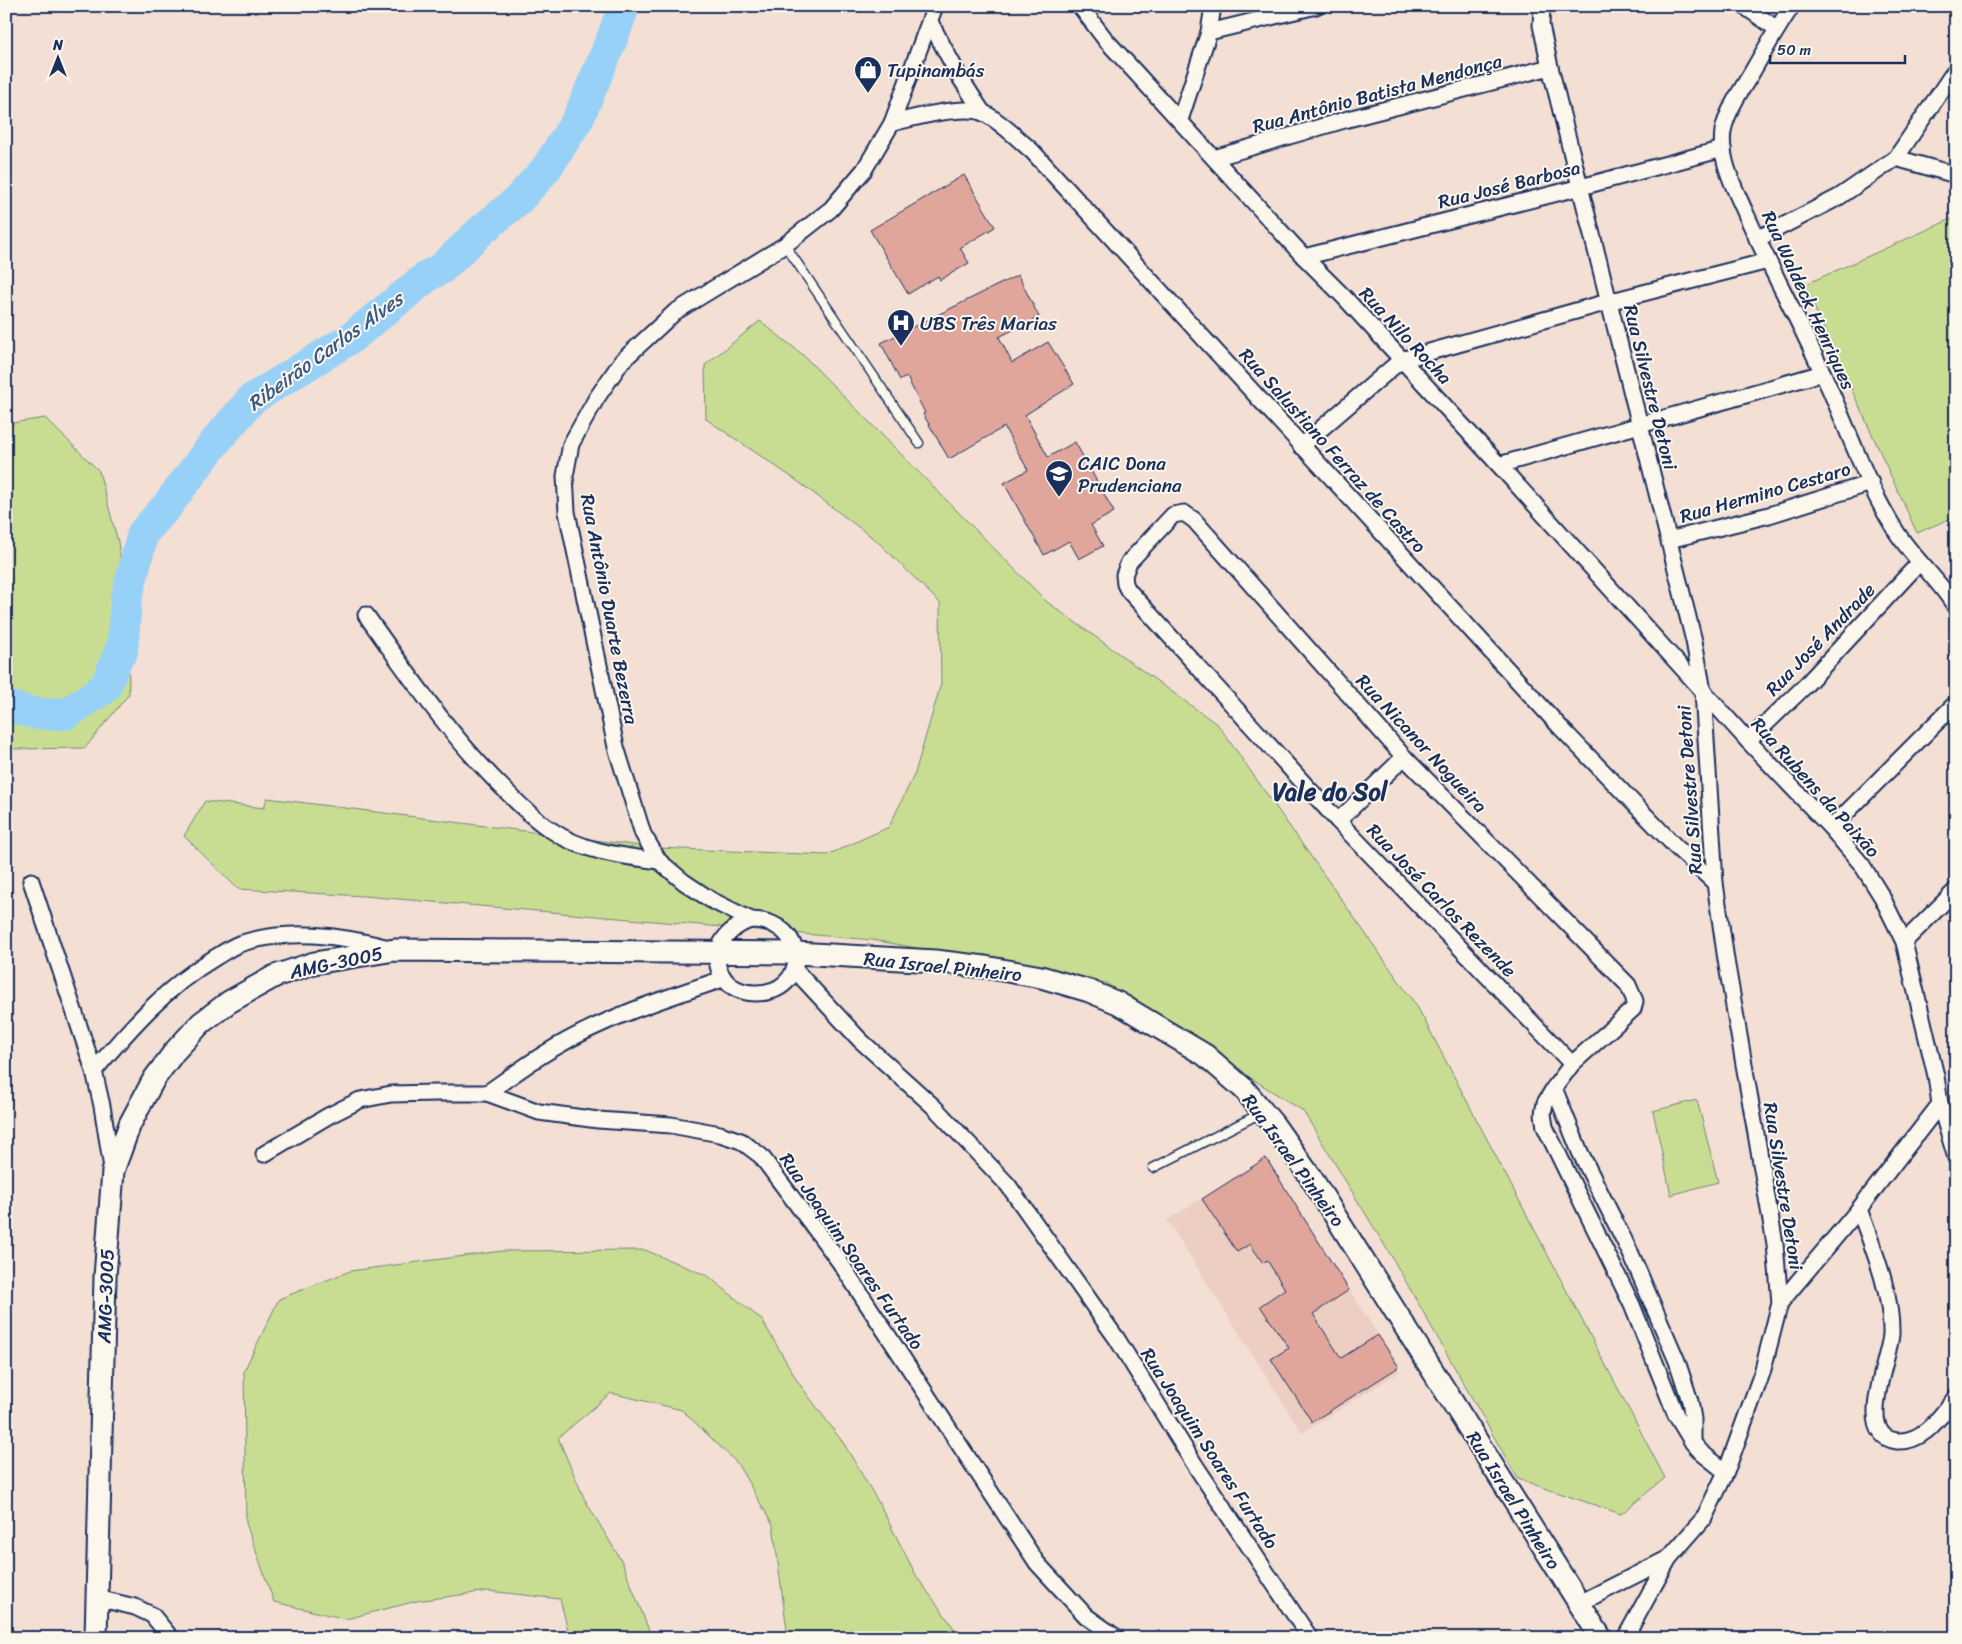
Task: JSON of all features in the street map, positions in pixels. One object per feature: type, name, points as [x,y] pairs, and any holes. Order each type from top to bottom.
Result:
[{"type":"main road","name":"AMG-3005","points":[[96,1638],[105,1277],[113,1171],[130,1124],[154,1079],[175,1051],[201,1024],[229,1002],[275,976],[314,963],[395,950],[718,952],[795,961]]},
{"type":"main road","name":"Rua Israel Pinheiro","points":[[795,961],[935,961],[1041,976],[1118,1002],[1205,1054],[1244,1089],[1264,1112],[1317,1186],[1601,1638]]},
{"type":"street","name":"Rua Antônio Duarte Bezerra","points":[[751,920],[711,900],[684,882],[659,862],[643,834],[616,747],[568,512],[566,476],[571,444],[596,398],[622,361],[675,312],[785,245],[831,209],[864,170],[892,123],[935,6]]},
{"type":"street","name":"Rua Nilo Rocha","points":[[1080,6],[1105,39],[1304,257],[1344,297],[1499,465],[1703,691]]},
{"type":"street","points":[[1180,120],[1209,32],[1213,6]]},
{"type":"street","points":[[1209,32],[1316,6]]},
{"type":"street","name":"Rua Silvestre Detoni","points":[[1542,6],[1541,25],[1550,67],[1694,641],[1703,691],[1715,883],[1726,960],[1775,1244],[1780,1303],[1762,1373],[1726,1472],[1704,1518],[1669,1558],[1625,1638]]},
{"type":"street","points":[[1744,6],[1777,29]]},
{"type":"street","name":"Rua Waldeck Henriques","points":[[1792,6],[1729,113],[1723,132],[1723,149],[1727,168],[1757,239],[1823,373],[1871,483],[1894,528],[1919,563],[1954,602]]},
{"type":"street","points":[[930,22],[960,76],[983,112]]},
{"type":"street","name":"Rua Antônio Batista Mendonça","points":[[1214,158],[1348,118],[1550,67]]},
{"type":"street","points":[[1757,239],[1839,197],[1896,158],[1956,69]]},
{"type":"street","points":[[892,123],[937,113],[983,112]]},
{"type":"street","name":"Rua Salustiano Ferraz de Castro","points":[[983,112],[1012,133],[1032,151],[1561,728],[1675,846],[1715,883]]},
{"type":"street","name":"Rua José Barbosa","points":[[1304,257],[1723,149]]},
{"type":"street","points":[[1896,158],[1956,176]]},
{"type":"street","points":[[1301,446],[1401,360],[1608,302],[1768,261]]},
{"type":"street","points":[[1499,465],[1823,373]]},
{"type":"street","name":"Rua Hermino Cestaro","points":[[1669,540],[1770,515],[1871,483]]},
{"type":"street","name":"Rua Nicanor Nogueira","points":[[1173,515],[1184,513],[1194,520],[1404,757],[1628,985],[1635,1001],[1633,1008],[1572,1064]]},
{"type":"street","name":"Rua José Carlos Rezende","points":[[1173,515],[1125,570],[1125,584],[1133,597],[1338,821],[1572,1064]]},
{"type":"street","name":"Rua José Andrade","points":[[1748,741],[1804,687],[1919,563]]},
{"type":"street","points":[[366,615],[437,714],[485,772],[524,809],[550,830],[575,843],[601,852],[659,862]]},
{"type":"street","name":"Rua Rubens da Paixão","points":[[1703,691],[1831,828],[1867,873],[1882,897],[1904,942],[1936,1076],[1940,1104],[1956,1158]]},
{"type":"street","points":[[1831,828],[1956,703]]},
{"type":"street","points":[[1338,821],[1404,757]]},
{"type":"street","points":[[31,881],[94,1071],[113,1171]]},
{"type":"street","points":[[1904,942],[1956,890]]},
{"type":"street","points":[[751,920],[739,924],[728,932],[722,942],[718,952],[719,967],[724,979],[740,991],[764,993],[783,986],[791,978],[795,961]]},
{"type":"street","name":"Rua Joaquim Soares Furtado","points":[[751,920],[764,920],[776,925],[786,933],[795,961],[860,1040],[933,1106],[1008,1185],[1117,1339],[1195,1465],[1310,1638]]},
{"type":"street","points":[[94,1071],[152,1005],[194,970],[237,945],[264,938],[316,935],[356,940],[395,950]]},
{"type":"street","points":[[488,1093],[554,1048],[604,1022],[661,999],[724,979]]},
{"type":"street","points":[[1572,1064],[1545,1103],[1543,1114],[1545,1127],[1632,1305],[1676,1415],[1702,1454],[1726,1472]]},
{"type":"street","points":[[1554,1088],[1580,1152],[1631,1254],[1678,1361],[1690,1401],[1693,1418],[1693,1443]]},
{"type":"street","name":"Rua Joaquim Soares Furtado","points":[[264,1154],[328,1116],[360,1100],[391,1094],[488,1093],[539,1112],[598,1120],[671,1125],[720,1134],[741,1142],[761,1156],[839,1261],[1038,1563],[1086,1616],[1117,1638]]},
{"type":"street","points":[[1780,1303],[1859,1209],[1940,1104]]},
{"type":"street","points":[[1859,1209],[1885,1287],[1891,1336],[1876,1399],[1879,1428],[1891,1440],[1914,1440],[1930,1428],[1956,1397]]},
{"type":"street","name":"Rua Silvestre Detoni","points":[[1578,1604],[1669,1558]]},
{"type":"street","points":[[97,1598],[136,1607],[152,1616],[171,1638]]},
{"type":"lane","points":[[785,245],[920,443]]},
{"type":"lane","points":[[1153,1168],[1264,1112]]},
{"type":"shaded area","points":[[1266,1158],[1401,1371],[1302,1433],[1167,1220]]},
{"type":"green space","points":[[1951,219],[1956,229],[1956,516],[1917,533],[1804,285]]},
{"type":"green space","points":[[760,321],[803,355],[1047,602],[1218,725],[1418,1008],[1665,1478],[1621,1514],[1518,1479],[1393,1259],[1303,1111],[1186,1037],[1106,983],[873,940],[364,896],[238,889],[184,836],[205,801],[264,808],[267,798],[657,848],[827,855],[889,827],[915,773],[941,684],[940,603],[877,541],[796,480],[706,419],[705,365]]},
{"type":"green space","points":[[45,418],[99,471],[118,542],[128,613],[129,694],[85,748],[14,749],[6,745],[6,424]]},
{"type":"green space","points":[[1697,1100],[1718,1182],[1671,1195],[1653,1111]]},
{"type":"green space","points":[[645,1250],[708,1276],[762,1320],[798,1382],[844,1444],[880,1505],[917,1577],[961,1638],[788,1638],[773,1525],[737,1463],[682,1410],[611,1393],[558,1438],[585,1500],[622,1562],[650,1633],[649,1638],[570,1638],[560,1599],[488,1591],[417,1601],[346,1619],[274,1602],[246,1523],[244,1371],[279,1299],[350,1271],[502,1251]]},
{"type":"building","points":[[964,175],[995,227],[960,248],[969,263],[940,280],[938,276],[908,294],[870,230]]},
{"type":"building","points":[[1018,275],[1039,317],[999,337],[1012,363],[1048,342],[1074,384],[1025,415],[1048,457],[1075,442],[1114,512],[1091,525],[1103,546],[1079,559],[1069,541],[1044,555],[1004,483],[1028,470],[1004,427],[949,459],[923,414],[925,413],[907,377],[900,380],[881,343]]},
{"type":"building","points":[[1266,1158],[1349,1290],[1313,1314],[1341,1358],[1378,1335],[1399,1367],[1312,1422],[1271,1359],[1289,1348],[1260,1306],[1285,1289],[1267,1260],[1263,1263],[1250,1244],[1237,1252],[1202,1199]]},
{"type":"waterway","name":"Ribeirão Carlos Alves","points":[[6,706],[38,714],[66,714],[105,688],[120,651],[122,652],[126,600],[143,533],[167,506],[215,442],[252,399],[351,338],[429,275],[441,269],[483,229],[518,200],[546,169],[578,119],[624,6]]},
{"type":"place","name":"Tupinambás","points":[[868,94]]},
{"type":"place","name":"UBS Três Marias","points":[[901,347]]},
{"type":"place","name":"CAIC Dona Prudenciana","points":[[1059,498]]},
{"type":"district","name":"Vale do Sol","points":[[1330,792]]}]
